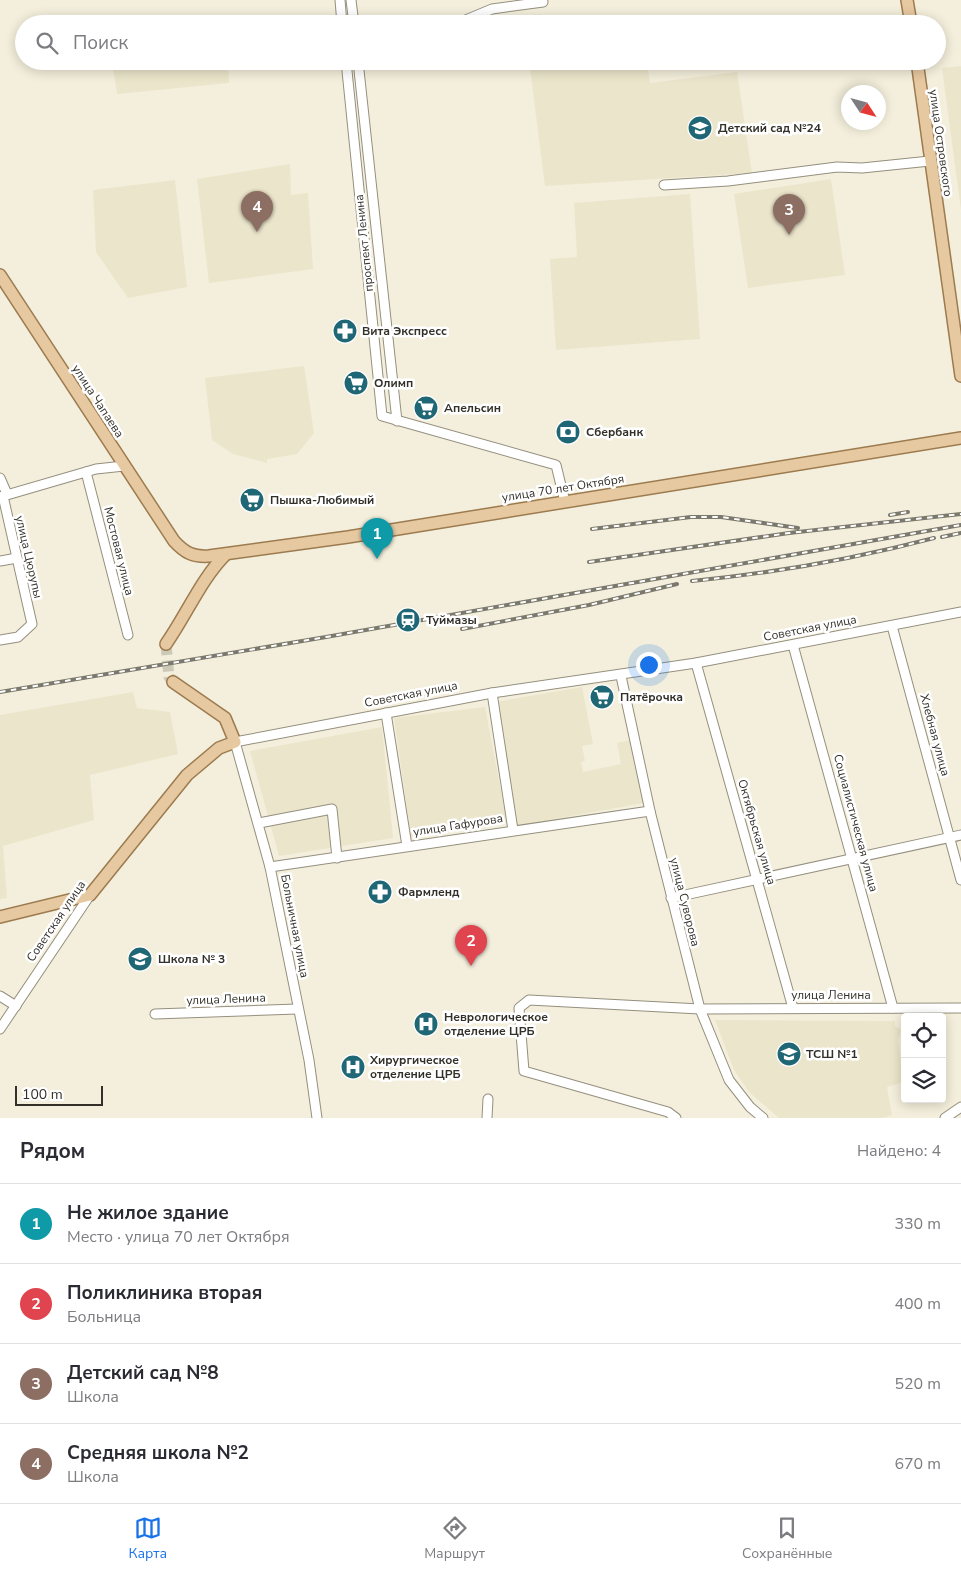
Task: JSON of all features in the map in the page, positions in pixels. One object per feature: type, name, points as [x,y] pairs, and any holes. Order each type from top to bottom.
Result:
[{"type":"main road","points":[[908,0],[910,15]]},
{"type":"main road","name":"улица Островского","points":[[917,70],[961,376]]},
{"type":"main road","name":"улица Чапаева","points":[[0,277],[174,541]]},
{"type":"main road","name":"улица 70 лет Октября","points":[[174,541],[182,550],[193,556],[226,554],[348,537],[961,438]]},
{"type":"main road","points":[[166,644],[183,620],[210,569],[226,554]]},
{"type":"main road","points":[[173,682],[225,718],[235,742]]},
{"type":"main road","name":"Советская улица","points":[[90,894],[187,775],[219,748],[235,742]]},
{"type":"main road","points":[[0,917],[90,894]]},
{"type":"street","points":[[340,0],[341,15]]},
{"type":"street","points":[[351,0],[353,15]]},
{"type":"street","points":[[478,15],[492,9],[543,2]]},
{"type":"street","name":"проспект Ленина","points":[[348,70],[382,416],[397,421],[359,70]]},
{"type":"street","points":[[664,185],[728,181],[837,167],[862,168],[930,161]]},
{"type":"street","points":[[397,421],[556,465],[565,502]]},
{"type":"street","points":[[3,496],[86,472],[124,466]]},
{"type":"street","name":"Мостовая улица","points":[[86,472],[128,635]]},
{"type":"street","name":"улица Цюрупы","points":[[0,478],[32,624],[18,637],[0,640]]},
{"type":"street","points":[[0,561],[17,558]]},
{"type":"street","name":"Советская улица","points":[[235,742],[492,693],[621,676],[696,663],[961,612]]},
{"type":"street","name":"Хлебная улица","points":[[892,626],[961,880]]},
{"type":"street","name":"Социалистическая улица","points":[[793,645],[893,1008]]},
{"type":"street","name":"Октябрьская улица","points":[[696,663],[794,1008]]},
{"type":"street","name":"улица Суворова","points":[[621,676],[650,811],[700,1009],[729,1080],[750,1107],[763,1118]]},
{"type":"street","points":[[492,693],[513,830]]},
{"type":"street","points":[[386,713],[408,846]]},
{"type":"street","name":"Больничная улица","points":[[235,742],[270,867],[309,1060],[317,1118]]},
{"type":"street","points":[[259,824],[332,809],[337,858]]},
{"type":"street","name":"улица Гафурова","points":[[270,867],[650,811]]},
{"type":"street","points":[[671,898],[961,835]]},
{"type":"street","name":"Советская улица","points":[[0,1029],[90,894]]},
{"type":"street","points":[[0,996],[16,1006]]},
{"type":"street","name":"улица Ленина","points":[[676,1118],[668,1112],[524,1071],[519,1008],[529,1000],[700,1009],[961,1008]]},
{"type":"street","name":"улица Ленина","points":[[155,1014],[298,1008]]},
{"type":"street","points":[[487,1118],[488,1099]]},
{"type":"street","points":[[945,1118],[961,1107]]},
{"type":"shaded area","points":[[961,66],[961,210],[942,70],[946,70],[946,68]]},
{"type":"shaded area","points":[[113,70],[228,70],[229,83],[117,94]]},
{"type":"shaded area","points":[[530,70],[648,70],[650,83],[737,72],[752,173],[545,186]]},
{"type":"shaded area","points":[[290,164],[291,195],[308,193],[313,269],[209,283],[197,179]]},
{"type":"shaded area","points":[[831,179],[845,275],[748,288],[734,194]]},
{"type":"shaded area","points":[[175,180],[187,287],[128,298],[96,252],[93,190]]},
{"type":"shaded area","points":[[690,194],[700,339],[556,350],[550,259],[577,257],[574,203]]},
{"type":"shaded area","points":[[304,366],[314,433],[297,454],[267,459],[267,463],[233,454],[212,440],[205,378]]},
{"type":"shaded area","points":[[582,687],[593,744],[582,746],[585,761],[581,762],[583,772],[621,764],[617,743],[631,740],[644,803],[516,826],[495,702]]},
{"type":"shaded area","points":[[133,692],[137,708],[170,712],[178,754],[90,775],[94,820],[3,846],[7,898],[0,899],[0,715]]},
{"type":"shaded area","points":[[485,707],[507,822],[411,836],[394,718]]},
{"type":"shaded area","points":[[382,727],[393,838],[279,856],[250,751]]},
{"type":"shaded area","name":"ТСШ №1","points":[[715,1020],[895,1021],[895,1026],[901,1030],[898,1041],[901,1062],[901,1083],[887,1087],[892,1115],[882,1118],[779,1118],[749,1092],[734,1070]]},
{"type":"tunnel","points":[[166,644],[169,677],[173,682]]},
{"type":"railway","points":[[890,515],[908,512]]},
{"type":"railway","points":[[589,562],[789,533],[961,514]]},
{"type":"railway","points":[[592,529],[691,517],[721,517],[798,528]]},
{"type":"railway","points":[[0,692],[326,637],[961,525]]},
{"type":"railway","points":[[942,537],[961,533]]},
{"type":"railway","points":[[692,581],[814,564],[934,538]]},
{"type":"railway","points":[[462,629],[589,605],[677,584]]},
{"type":"place","name":"Детский сад №24","points":[[700,128]]},
{"type":"place","name":"Средняя школа №2","points":[[257,232]]},
{"type":"place","name":"Детский сад №8","points":[[789,235]]},
{"type":"place","name":"Вита Экспресс","points":[[345,331]]},
{"type":"place","name":"Олимп","points":[[356,383]]},
{"type":"place","name":"Апельсин","points":[[426,408]]},
{"type":"place","name":"Сбербанк","points":[[568,432]]},
{"type":"place","name":"Пышка-Любимый","points":[[252,500]]},
{"type":"place","name":"Не жилое здание","points":[[377,559]]},
{"type":"place","name":"Туймазы","points":[[408,620]]},
{"type":"place","name":"Пятёрочка","points":[[602,697]]},
{"type":"place","name":"Фармленд","points":[[380,892]]},
{"type":"place","name":"Школа № 3","points":[[140,959]]},
{"type":"place","name":"Поликлиника вторая","points":[[471,966]]},
{"type":"place","name":"Неврологическое отделение ЦРБ","points":[[426,1024]]},
{"type":"place","name":"ТСШ №1","points":[[789,1054]]},
{"type":"place","name":"Хирургическое отделение ЦРБ","points":[[353,1067]]}]
